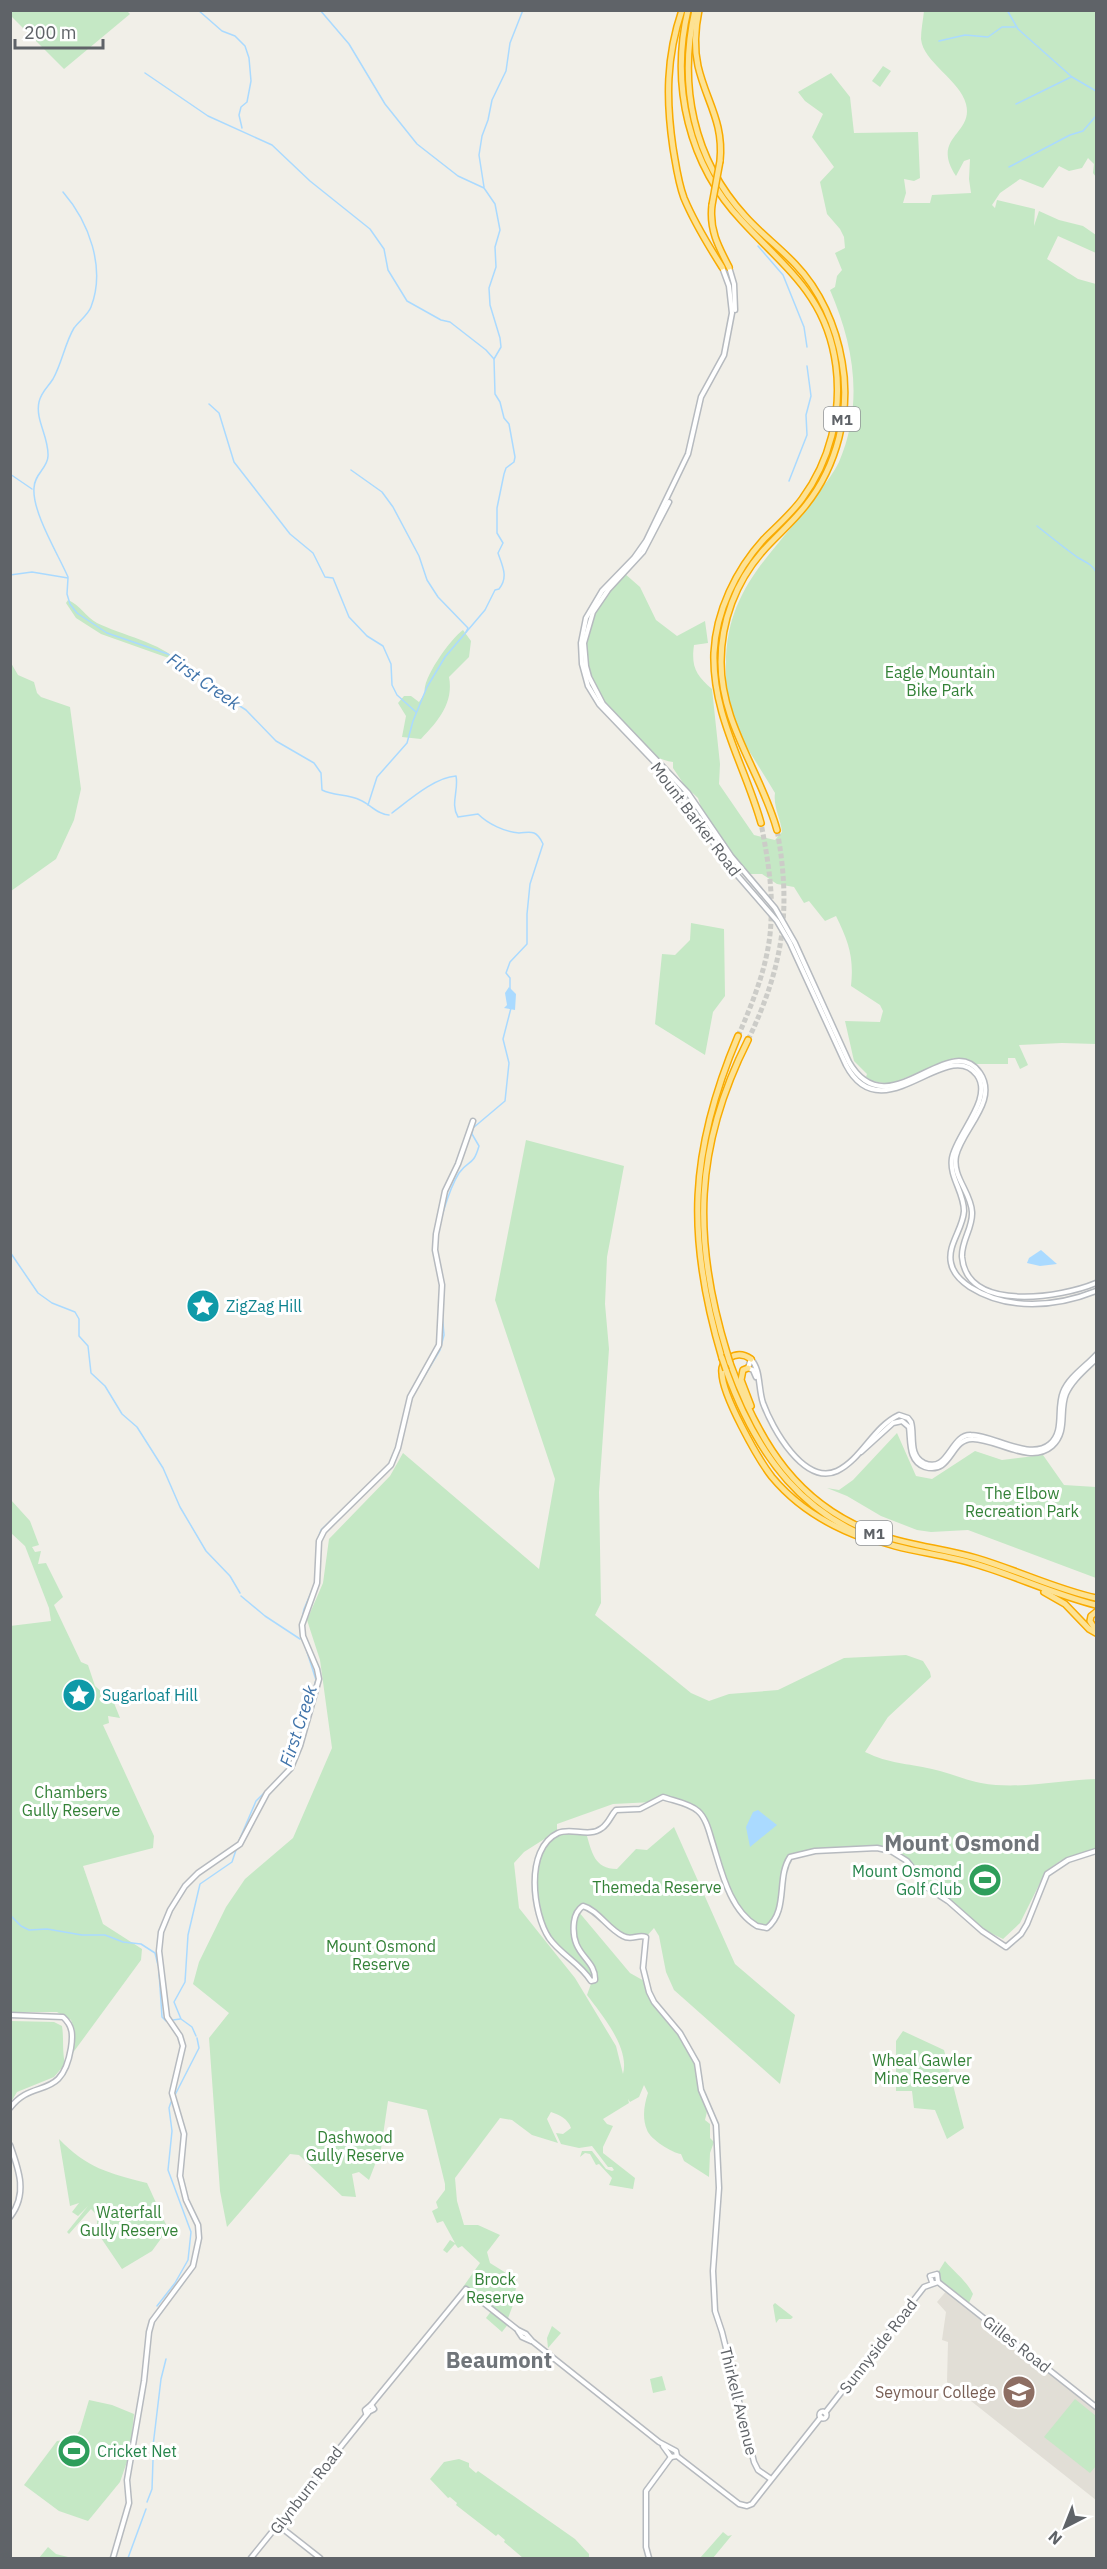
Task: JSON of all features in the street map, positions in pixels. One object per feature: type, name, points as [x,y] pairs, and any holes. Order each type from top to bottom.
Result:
[{"type":"highway","points":[[682,10],[674,39],[668,76],[668,108],[673,146],[684,196],[698,228],[725,267]]},
{"type":"highway","name":"M1","points":[[688,10],[681,58],[682,89],[688,126],[699,155],[712,183],[731,209],[787,265],[807,290],[828,333],[837,380],[833,429],[817,475],[793,510],[744,565],[729,591],[718,629],[714,660],[718,699],[726,729],[753,796],[760,823]]},
{"type":"highway","name":"M1","points":[[697,10],[696,56],[702,82],[718,122],[721,145],[711,220],[714,237],[725,267]]},
{"type":"highway","name":"M1","points":[[697,10],[689,42],[687,74],[692,113],[703,151],[717,178],[736,205],[796,265],[815,290],[836,333],[843,364],[843,417],[830,464],[808,503],[762,552],[744,577],[730,606],[722,639],[721,677],[727,708],[737,739],[767,801],[777,830]]},
{"type":"highway","name":"M1","points":[[738,1036],[710,1113],[700,1160],[698,1224],[702,1272],[725,1356],[762,1436],[779,1462],[800,1486],[824,1507],[866,1530],[897,1540],[990,1562],[1059,1588],[1096,1597]]},
{"type":"highway","name":"M1","points":[[748,1040],[717,1110],[707,1157],[704,1228],[708,1269],[726,1370],[751,1428],[767,1456],[810,1503],[836,1521],[865,1536],[895,1546],[988,1568],[1096,1605]]},
{"type":"highway","points":[[751,1359],[741,1354],[729,1358],[723,1367],[722,1377],[744,1431],[770,1474],[792,1498],[821,1519],[845,1532],[874,1543],[895,1546]]},
{"type":"highway","points":[[748,1368],[742,1371],[741,1377],[753,1412],[767,1439],[800,1486]]},
{"type":"highway","points":[[988,1568],[1057,1599],[1089,1629],[1096,1631]]},
{"type":"highway","points":[[1096,1612],[1092,1614],[1090,1621],[1096,1631]]},
{"type":"street","name":"Mount Barker Road","points":[[725,267],[732,305],[730,333],[723,359],[699,402],[688,454],[646,541],[592,606],[584,625],[581,643],[583,670],[594,697],[610,717],[692,799],[723,846],[766,896],[849,1062],[863,1080],[870,1084],[890,1086],[954,1061],[970,1064],[984,1079],[986,1092],[984,1100],[960,1145],[956,1162],[959,1179],[972,1212],[962,1257],[970,1276],[993,1292],[1014,1297],[1071,1292],[1096,1283]]},
{"type":"street","name":"Mount Barker Road","points":[[672,779],[717,850],[779,919],[848,1068],[858,1082],[872,1089],[893,1089],[955,1065],[969,1067],[980,1080],[982,1092],[979,1103],[956,1145],[952,1160],[953,1172],[964,1209],[952,1247],[950,1262],[955,1274],[965,1283],[994,1299],[1015,1304],[1070,1299],[1096,1291]]},
{"type":"street","points":[[717,850],[723,846]]},
{"type":"street","points":[[113,2559],[129,2503],[127,2480],[144,2381],[149,2332],[152,2322],[193,2266],[199,2238],[198,2225],[186,2200],[180,2176],[184,2134],[172,2094],[183,2046],[180,2036],[169,2021],[159,1951],[160,1932],[185,1886],[198,1873],[240,1844],[267,1793],[291,1768],[300,1746],[319,1679],[303,1636],[302,1625],[317,1583],[319,1541],[324,1531],[391,1465],[398,1448],[410,1397],[439,1345],[442,1285],[435,1250],[436,1234],[445,1191],[458,1164],[473,1121]]},
{"type":"street","points":[[751,1359],[756,1367],[764,1406],[775,1428],[802,1464],[810,1471],[825,1474],[842,1468],[884,1425],[899,1415],[908,1418],[911,1422],[915,1452],[919,1459],[928,1464],[944,1460],[958,1440],[968,1435],[1030,1450],[1046,1447],[1058,1432],[1060,1400],[1064,1390],[1072,1379],[1096,1357]]},
{"type":"street","points":[[751,1359],[748,1368],[755,1373],[764,1410],[777,1434],[805,1469],[823,1476],[843,1470],[887,1428],[898,1421],[906,1423],[909,1428],[910,1449],[914,1458],[921,1465],[930,1468],[943,1465],[960,1443],[971,1438],[1027,1452],[1047,1450],[1055,1443],[1062,1428],[1067,1392],[1096,1357]]},
{"type":"street","name":"Thirkell Avenue","points":[[771,2479],[758,2470],[754,2462],[718,2316],[713,2271],[719,2188],[716,2125],[701,2090],[698,2063],[680,2033],[654,2002],[649,1992],[643,1968],[646,1937],[622,1936],[607,1926],[590,1909],[580,1907],[576,1914],[573,1939],[596,1976],[592,1981],[583,1969],[557,1949],[538,1915],[535,1869],[546,1845],[555,1835],[562,1832],[598,1831],[605,1826],[616,1810],[640,1809],[660,1798],[697,1810],[705,1822],[727,1887],[738,1907],[752,1923],[762,1928],[770,1926],[778,1913],[786,1866],[790,1857],[815,1851],[884,1849],[899,1855],[928,1888],[1006,1947],[1021,1934],[1027,1924],[1047,1874],[1068,1860],[1096,1851]]},
{"type":"street","points":[[10,2015],[63,2018],[71,2026],[72,2040],[65,2071],[61,2077],[53,2085],[23,2096],[10,2108]]},
{"type":"street","points":[[10,2145],[21,2187],[18,2205],[10,2217]]},
{"type":"street","points":[[934,2274],[938,2276],[938,2282],[932,2282],[930,2278],[934,2274]]},
{"type":"street","name":"Sunnyside Road","points":[[771,2479],[821,2417],[825,2418],[825,2413],[924,2286],[932,2282]]},
{"type":"street","name":"Gilles Road","points":[[938,2282],[1096,2407]]},
{"type":"street","points":[[460,2296],[466,2289],[526,2334],[670,2453],[739,2504],[747,2506],[752,2504],[771,2479]]},
{"type":"street","points":[[460,2296],[467,2294],[477,2298]]},
{"type":"street","name":"Glynburn Road","points":[[252,2559],[460,2296]]},
{"type":"street","points":[[650,2559],[646,2547],[646,2491],[670,2453],[676,2451],[676,2456]]},
{"type":"street","points":[[278,2525],[320,2559]]},
{"type":"shaded area","name":"Seymour College","points":[[948,2289],[1096,2407],[1096,2500],[947,2382],[948,2342],[942,2340],[946,2312],[937,2302]]},
{"type":"green space","points":[[126,10],[130,14],[64,69],[11,16],[11,11]]},
{"type":"green space","name":"Eagle Mountain Bike Park","points":[[924,11],[1096,11],[1096,177],[1093,173],[1094,164],[1088,158],[1082,168],[1069,171],[1059,166],[1043,188],[1020,179],[1000,193],[992,205],[995,208],[997,200],[1035,209],[1034,226],[1039,211],[1059,220],[1083,226],[1096,235],[1096,253],[1058,236],[1047,259],[1078,279],[1096,284],[1096,1044],[1019,1045],[1028,1065],[1020,1069],[1015,1058],[1008,1058],[1008,1064],[976,1064],[954,1058],[890,1084],[872,1081],[854,1061],[845,1021],[880,1022],[883,1011],[880,1005],[851,986],[850,950],[836,916],[825,921],[809,901],[804,903],[794,887],[777,884],[762,874],[750,874],[738,864],[704,816],[698,798],[685,786],[673,768],[673,762],[647,750],[605,703],[589,676],[584,646],[586,630],[592,613],[624,573],[640,587],[656,620],[677,636],[705,621],[708,643],[694,645],[693,659],[698,675],[712,689],[720,764],[719,784],[754,835],[775,840],[782,832],[775,793],[741,737],[729,707],[726,675],[728,640],[734,615],[743,593],[756,572],[822,489],[839,462],[852,418],[853,396],[850,353],[830,290],[835,287],[837,276],[842,270],[835,253],[845,248],[844,237],[827,214],[820,182],[834,167],[812,137],[823,114],[805,101],[798,92],[831,73],[850,97],[854,133],[918,132],[920,178],[914,181],[904,179],[906,193],[903,203],[930,203],[932,195],[971,193],[970,159],[964,161],[956,176],[949,163],[948,153],[950,144],[967,114],[966,104],[957,87],[923,47],[921,39]]},
{"type":"green space","points":[[883,66],[891,71],[880,87],[872,81]]},
{"type":"green space","points":[[68,600],[76,604],[97,623],[152,644],[177,661],[101,634],[76,618],[66,603]]},
{"type":"green space","points":[[463,630],[471,641],[469,657],[449,677],[449,695],[443,711],[421,739],[402,737],[406,716],[398,703],[404,696],[411,696],[419,702],[425,693],[432,669],[451,641]]},
{"type":"green space","points":[[11,663],[18,675],[34,682],[37,693],[41,697],[70,707],[81,789],[74,820],[56,859],[11,891]]},
{"type":"green space","points":[[691,923],[724,929],[725,996],[713,1012],[705,1055],[655,1024],[662,954],[675,955],[690,940]]},
{"type":"green space","name":"Mount Osmond Reserve","points":[[526,1140],[624,1166],[607,1257],[605,1304],[609,1349],[599,1492],[601,1603],[595,1615],[691,1693],[709,1701],[729,1694],[778,1690],[844,1658],[906,1655],[923,1661],[931,1677],[888,1717],[865,1752],[890,1761],[938,1770],[975,1782],[995,1785],[1096,1779],[1096,1848],[1060,1861],[1046,1871],[1020,1923],[1003,1939],[976,1926],[948,1901],[928,1888],[907,1861],[884,1849],[815,1851],[796,1855],[788,1860],[780,1906],[770,1926],[757,1926],[738,1907],[727,1887],[709,1830],[697,1810],[663,1797],[653,1802],[613,1804],[557,1824],[557,1831],[524,1852],[514,1863],[519,1908],[575,1978],[616,2046],[623,2074],[624,2064],[619,2043],[587,1995],[592,1981],[558,1949],[541,1918],[535,1893],[536,1869],[545,1847],[559,1833],[586,1833],[592,1853],[599,1863],[617,1869],[636,1849],[647,1850],[674,1827],[735,1964],[795,2015],[780,2084],[674,1990],[666,1972],[659,1936],[654,1928],[646,1937],[622,1936],[586,1906],[578,1911],[630,1973],[646,1982],[656,2003],[696,2061],[707,2106],[705,2120],[710,2124],[710,2138],[714,2142],[710,2153],[709,2177],[684,2161],[681,2154],[662,2145],[649,2134],[644,2116],[648,2093],[644,2085],[639,2097],[630,2102],[628,2099],[629,2103],[603,2119],[607,2124],[613,2126],[603,2147],[603,2153],[635,2178],[633,2189],[609,2185],[612,2178],[599,2164],[596,2165],[590,2154],[585,2153],[580,2157],[582,2151],[592,2151],[606,2169],[614,2170],[608,2167],[592,2146],[579,2148],[561,2144],[556,2133],[563,2134],[571,2128],[568,2122],[560,2116],[551,2112],[547,2119],[558,2143],[532,2135],[512,2120],[500,2118],[455,2178],[457,2201],[464,2225],[478,2225],[500,2235],[487,2252],[490,2263],[517,2280],[514,2302],[507,2321],[509,2323],[502,2332],[486,2318],[492,2310],[463,2287],[480,2263],[462,2246],[458,2248],[455,2244],[447,2253],[443,2250],[450,2240],[455,2243],[443,2221],[437,2223],[432,2211],[438,2208],[436,2202],[445,2190],[445,2184],[427,2110],[388,2101],[381,2149],[369,2180],[359,2172],[352,2174],[356,2197],[342,2196],[299,2155],[290,2154],[227,2227],[220,2191],[209,2038],[229,2013],[193,1984],[199,1962],[226,1907],[245,1879],[293,1838],[332,1748],[320,1660],[307,1620],[323,1583],[329,1539],[390,1476],[403,1453],[539,1569],[555,1479],[495,1300]]},
{"type":"green space","name":"The Elbow Recreation Park","points":[[897,1433],[916,1476],[932,1479],[975,1451],[1002,1460],[1043,1455],[1064,1485],[1096,1487],[1096,1578],[968,1530],[931,1532],[917,1530],[881,1516],[847,1496],[827,1488],[839,1490],[853,1480]]},
{"type":"green space","name":"Chambers Gully Reserve","points":[[11,1500],[30,1521],[39,1545],[32,1547],[35,1552],[41,1551],[38,1564],[46,1563],[63,1597],[54,1605],[81,1662],[88,1665],[95,1686],[114,1703],[120,1718],[108,1716],[109,1723],[103,1725],[154,1836],[153,1848],[83,1866],[103,1924],[142,1949],[141,1960],[72,2054],[75,2031],[71,2020],[57,2012],[11,2012],[10,1626],[51,1621],[49,1608],[25,1546],[11,1533]]},
{"type":"green space","points":[[11,2021],[54,2022],[62,2026],[65,2064],[54,2077],[17,2092],[11,2102]]},
{"type":"green space","name":"Wheal Gawler Mine Reserve","points":[[903,2031],[944,2050],[964,2128],[947,2139],[935,2110],[914,2108],[912,2091],[896,2091],[896,2041]]},
{"type":"green space","name":"Waterfall Gully Reserve","points":[[59,2139],[79,2157],[99,2168],[147,2183],[168,2229],[152,2251],[122,2269],[97,2232],[97,2215],[91,2209],[69,2234],[67,2232],[88,2206],[78,2216],[72,2212],[79,2203],[70,2206]]},
{"type":"green space","points":[[945,2261],[973,2294],[968,2305],[938,2282],[937,2274]]},
{"type":"green space","points":[[775,2303],[793,2317],[779,2319],[776,2323],[773,2305]]},
{"type":"green space","points":[[552,2326],[561,2333],[548,2348],[547,2338]]},
{"type":"green space","points":[[662,2376],[666,2390],[653,2393],[650,2379]]},
{"type":"green space","points":[[1075,2399],[1096,2416],[1096,2466],[1090,2473],[1044,2437]]},
{"type":"green space","points":[[89,2400],[112,2405],[134,2414],[130,2453],[120,2482],[88,2521],[59,2511],[24,2485],[57,2441],[74,2439],[80,2430]]},
{"type":"green space","points":[[459,2459],[469,2463],[469,2467],[476,2473],[478,2471],[575,2539],[589,2554],[589,2558],[523,2558],[498,2534],[496,2536],[456,2505],[457,2503],[450,2497],[448,2498],[430,2479],[444,2462]]},
{"type":"green space","points":[[723,2532],[728,2536],[732,2535],[713,2558],[700,2558]]},
{"type":"green space","points":[[48,2547],[56,2554],[72,2558],[39,2558]]},
{"type":"water","points":[[509,987],[516,994],[515,1010],[504,1008],[507,1005],[505,993]]},
{"type":"water","points":[[1041,1250],[1057,1264],[1040,1266],[1027,1263],[1029,1258]]},
{"type":"water","points":[[758,1810],[777,1825],[750,1847],[746,1827],[753,1812]]},
{"type":"waterway","points":[[198,10],[222,31],[235,36],[245,46],[249,58],[251,81],[247,102],[241,107],[239,115],[242,128]]},
{"type":"waterway","points":[[320,10],[349,44],[385,104],[417,144],[458,176],[484,188],[495,204],[500,230],[495,247],[496,267],[489,288],[490,305],[501,347],[494,359]]},
{"type":"waterway","points":[[484,187],[479,155],[482,136],[492,100],[506,71],[510,43],[523,10]]},
{"type":"waterway","points":[[1007,10],[1018,29],[1072,77],[1096,91]]},
{"type":"waterway","points":[[939,41],[965,35],[988,37],[1002,27],[1015,27]]},
{"type":"waterway","points":[[145,73],[208,116],[272,145],[310,181],[370,229],[384,249],[388,270],[407,301],[441,320],[450,322],[494,359],[495,394],[500,402],[504,418],[509,424],[515,457],[514,462],[506,468],[497,508],[497,533],[503,543],[498,553],[504,571],[504,580],[499,589],[495,590],[485,610],[445,657],[427,687],[407,743],[377,777],[368,805]]},
{"type":"waterway","points":[[1016,104],[1071,77]]},
{"type":"waterway","points":[[1009,167],[1070,135],[1083,131],[1096,116]]},
{"type":"waterway","points":[[63,192],[87,231],[96,261],[97,277],[90,310],[74,328],[56,373],[40,398],[38,409],[48,456],[46,464],[36,479],[34,498],[41,521],[68,577]]},
{"type":"waterway","points":[[758,246],[783,275],[804,327],[807,347]]},
{"type":"waterway","points":[[789,481],[807,435],[806,415],[811,396],[807,366]]},
{"type":"waterway","points":[[209,404],[219,413],[234,462],[290,534],[313,553],[325,577],[333,578],[349,617],[367,636],[383,646],[391,664],[392,685],[397,695],[416,712]]},
{"type":"waterway","points":[[351,470],[382,492],[393,507],[419,556],[427,580],[438,597],[468,628],[466,632]]},
{"type":"waterway","points":[[10,474],[32,489]]},
{"type":"waterway","points":[[1037,526],[1090,565],[1096,572]]},
{"type":"waterway","name":"First Creek","points":[[10,575],[32,572],[68,578],[67,594],[70,604],[77,613],[107,633],[168,654],[215,690],[246,710],[276,741],[314,763],[321,773],[322,790],[355,798],[389,815]]},
{"type":"waterway","name":"First Creek","points":[[392,813],[431,785],[456,776],[455,807],[458,817],[478,814],[503,829],[519,833],[532,832],[540,838],[543,844],[530,884],[527,944],[510,962],[506,973],[510,978],[510,989]]},
{"type":"waterway","name":"First Creek","points":[[441,1219],[456,1178],[477,1153],[479,1146],[472,1134],[473,1128],[505,1101],[509,1063],[503,1039],[511,1008]]},
{"type":"waterway","points":[[10,1252],[38,1293],[52,1303],[75,1312],[79,1319],[79,1336],[88,1346],[91,1373],[105,1386],[122,1414],[137,1427],[163,1468],[180,1507],[206,1551],[230,1576],[240,1593]]},
{"type":"waterway","name":"First Creek","points":[[416,1390],[440,1350],[444,1335],[442,1312]]},
{"type":"waterway","name":"First Creek","points":[[316,1557],[321,1530],[362,1491]]},
{"type":"waterway","name":"First Creek","points":[[286,1771],[316,1680],[300,1630],[304,1609],[313,1588]]},
{"type":"waterway","points":[[241,1596],[265,1616],[300,1639]]},
{"type":"waterway","name":"First Creek","points":[[238,1843],[256,1801],[278,1779]]},
{"type":"waterway","name":"First Creek","points":[[196,2036],[192,2027],[181,2019],[174,2002],[185,1982],[188,1935],[200,1884],[232,1862],[236,1850]]},
{"type":"waterway","points":[[10,1915],[21,1926],[29,1930],[47,1929],[82,1935],[105,1935],[123,1942],[141,1944],[155,1953],[158,1965]]},
{"type":"waterway","points":[[159,1972],[162,2017],[166,2021],[180,2019]]},
{"type":"waterway","name":"First Creek","points":[[175,2095],[199,2048],[197,2038]]},
{"type":"waterway","name":"First Creek","points":[[157,2306],[175,2283],[188,2260],[191,2232],[168,2170],[172,2131],[169,2108],[171,2102]]},
{"type":"waterway","name":"First Creek","points":[[153,2446],[161,2379],[166,2359]]},
{"type":"waterway","name":"First Creek","points":[[147,2502],[152,2489],[153,2460]]},
{"type":"waterway","name":"First Creek","points":[[128,2558],[146,2509]]},
{"type":"tunnel","points":[[738,1036],[760,979],[770,935],[770,883],[761,823]]},
{"type":"tunnel","points":[[748,1040],[769,988],[777,963],[781,938],[784,886],[777,830]]},
{"type":"place","name":"ZigZag Hill","points":[[203,1306]]},
{"type":"place","name":"Sugarloaf Hill","points":[[79,1695]]},
{"type":"place","name":"Mount Osmond Golf Club","points":[[985,1880]]},
{"type":"place","name":"Seymour College","points":[[1019,2392]]},
{"type":"place","name":"Cricket Net","points":[[74,2451]]},
{"type":"district","name":"Mount Osmond","points":[[962,1842]]},
{"type":"district","name":"Beaumont","points":[[499,2359]]},
{"type":"park label","name":"Themeda Reserve","points":[[657,1887]]},
{"type":"park label","name":"Dashwood Gully Reserve","points":[[355,2146]]},
{"type":"park label","name":"Brock Reserve","points":[[495,2288]]}]
